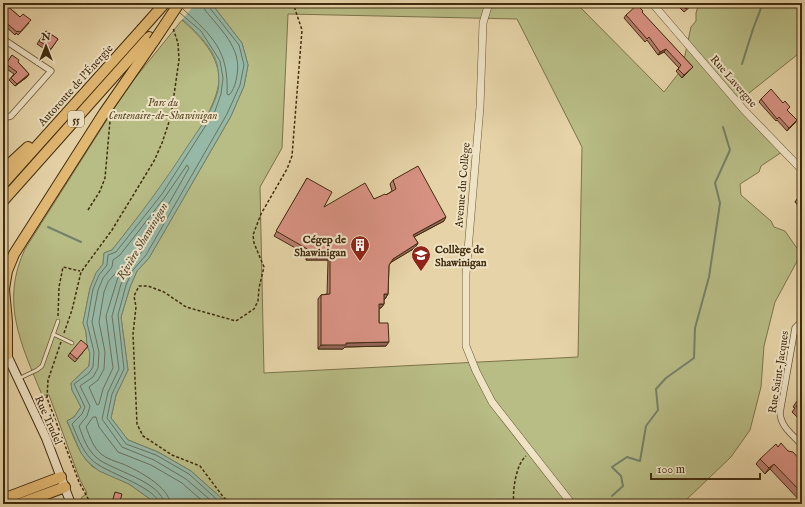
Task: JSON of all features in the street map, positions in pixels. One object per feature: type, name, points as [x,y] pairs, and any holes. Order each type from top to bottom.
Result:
[{"type":"highway","name":"Autoroute de l'Énergie","points":[[3,184],[70,108],[148,36],[165,3]]},
{"type":"highway","name":"Autoroute de l'Énergie","points":[[3,201],[148,36],[179,4]]},
{"type":"highway","points":[[5,351],[7,322],[4,294],[10,263],[24,236],[104,113],[148,36]]},
{"type":"highway","points":[[3,170],[70,108]]},
{"type":"highway","points":[[3,499],[61,477]]},
{"type":"highway","points":[[20,504],[65,487]]},
{"type":"main road","name":"Rue Trudel","points":[[5,351],[30,405],[71,504]]},
{"type":"street","name":"Avenue du Collège","points":[[489,3],[483,24],[480,107],[466,274],[466,346],[476,372],[492,402],[572,504]]},
{"type":"street","name":"Rue Lavergne","points":[[654,3],[744,110],[802,170]]},
{"type":"street","points":[[3,39],[51,72],[11,116],[3,118]]},
{"type":"street","name":"Rue Saint-Jacques","points":[[802,321],[795,328],[780,413],[780,421],[785,429],[802,445]]},
{"type":"lane","points":[[18,379],[33,373],[42,366],[58,320]]},
{"type":"lane","points":[[53,334],[72,342]]},
{"type":"path","points":[[235,504],[224,498],[200,466],[172,454],[143,436],[137,424],[133,334],[136,307],[134,296],[139,286],[148,286],[164,292],[186,307],[236,321],[254,309],[264,267],[254,243],[253,235],[261,214],[287,169],[292,156],[302,30],[294,6],[289,3]]},
{"type":"path","points":[[67,324],[81,272],[112,230],[150,168],[162,143],[170,119],[180,57],[177,39],[172,26]]},
{"type":"path","points":[[88,210],[100,191],[106,171],[111,125],[110,119],[104,113]]},
{"type":"path","points":[[59,315],[59,288],[63,267],[81,272]]},
{"type":"path","points":[[30,405],[47,396],[47,386],[56,356]]},
{"type":"path","points":[[46,367],[51,369]]},
{"type":"path","name":"Rue Trudel","points":[[47,396],[79,482],[91,504]]},
{"type":"path","points":[[514,504],[512,490],[516,482],[519,465],[530,452]]},
{"type":"green space","points":[[219,3],[576,3],[664,92],[682,69],[691,27],[696,21],[696,13],[699,3],[802,3],[802,51],[739,101],[785,150],[761,166],[759,172],[740,184],[741,195],[771,221],[774,227],[785,231],[801,254],[775,302],[764,346],[761,387],[750,430],[731,457],[686,500],[679,504],[228,504],[191,471],[158,452],[128,440],[111,418],[116,395],[128,370],[121,317],[130,287],[137,271],[149,258],[231,116],[244,86],[248,65],[242,43],[215,8]],"holes":[[[288,14],[517,19],[582,147],[578,357],[264,373],[260,187],[282,148]]]},
{"type":"green space","name":"Parc du Centenaire-de-Shawinigan","points":[[182,20],[201,38],[215,60],[219,77],[216,95],[207,116],[193,141],[176,166],[112,250],[104,253],[103,264],[96,273],[90,288],[83,323],[90,353],[89,366],[71,383],[72,390],[81,407],[74,417],[67,421],[80,451],[93,467],[129,484],[157,504],[83,504],[81,498],[87,493],[80,480],[49,395],[42,395],[21,340],[16,323],[14,287],[18,268],[25,249],[127,88]]},
{"type":"water","name":"Rivière Shawinigan","points":[[164,3],[211,3],[242,43],[248,65],[244,86],[231,116],[149,258],[137,271],[130,287],[121,317],[128,370],[116,395],[111,418],[128,440],[158,452],[191,471],[228,504],[157,504],[129,484],[99,471],[88,462],[81,453],[67,421],[74,417],[81,407],[72,390],[71,383],[89,366],[90,353],[83,323],[90,288],[96,273],[103,264],[104,253],[112,250],[169,174],[208,115],[219,87],[217,64],[209,47],[195,31]]},
{"type":"pier","points":[[162,3],[196,3],[181,21]]},
{"type":"building","points":[[3,3],[5,3],[20,17],[23,14],[31,20],[20,32],[17,32],[3,20]]},
{"type":"building","points":[[680,3],[693,3],[686,9]]},
{"type":"building","points":[[637,5],[693,67],[684,75],[678,69],[681,65],[666,49],[660,52],[649,37],[647,39],[626,15]]},
{"type":"building","points":[[46,31],[58,39],[51,49],[39,41]]},
{"type":"building","points":[[12,55],[19,60],[18,62],[29,74],[17,84],[11,78],[17,72],[6,64]]},
{"type":"building","points":[[771,89],[783,103],[785,101],[790,107],[787,110],[797,120],[789,128],[779,117],[777,119],[761,99]]},
{"type":"building","name":"Cégep de Shawinigan","points":[[418,166],[446,217],[413,235],[418,243],[393,259],[389,265],[388,294],[384,294],[384,304],[379,304],[379,323],[388,323],[389,342],[321,345],[321,295],[330,294],[330,256],[309,256],[309,250],[276,231],[307,178],[332,192],[324,207],[365,183],[374,199],[385,194],[386,195],[396,189],[393,180]]},
{"type":"building","points":[[802,194],[802,205],[797,199]]},
{"type":"building","points":[[81,340],[88,346],[77,359],[70,353]]},
{"type":"building","points":[[802,396],[802,413],[796,406],[799,403],[797,401]]},
{"type":"building","points":[[781,443],[788,451],[793,452],[802,462],[802,493],[774,464],[769,468],[760,459],[776,444],[778,447]]},
{"type":"building","points":[[115,492],[122,494],[120,501],[113,499]]},
{"type":"waterway","points":[[742,64],[763,3]]},
{"type":"waterway","points":[[612,496],[623,486],[621,476],[612,467],[627,457],[640,461],[646,426],[658,410],[656,389],[666,378],[694,358],[695,328],[709,277],[720,203],[715,183],[730,150],[723,127]]},
{"type":"waterway","points":[[48,227],[81,242]]},
{"type":"place","name":"Cégep de Shawinigan","points":[[360,262]]},
{"type":"place","name":"Collège de Shawinigan","points":[[421,272]]}]
